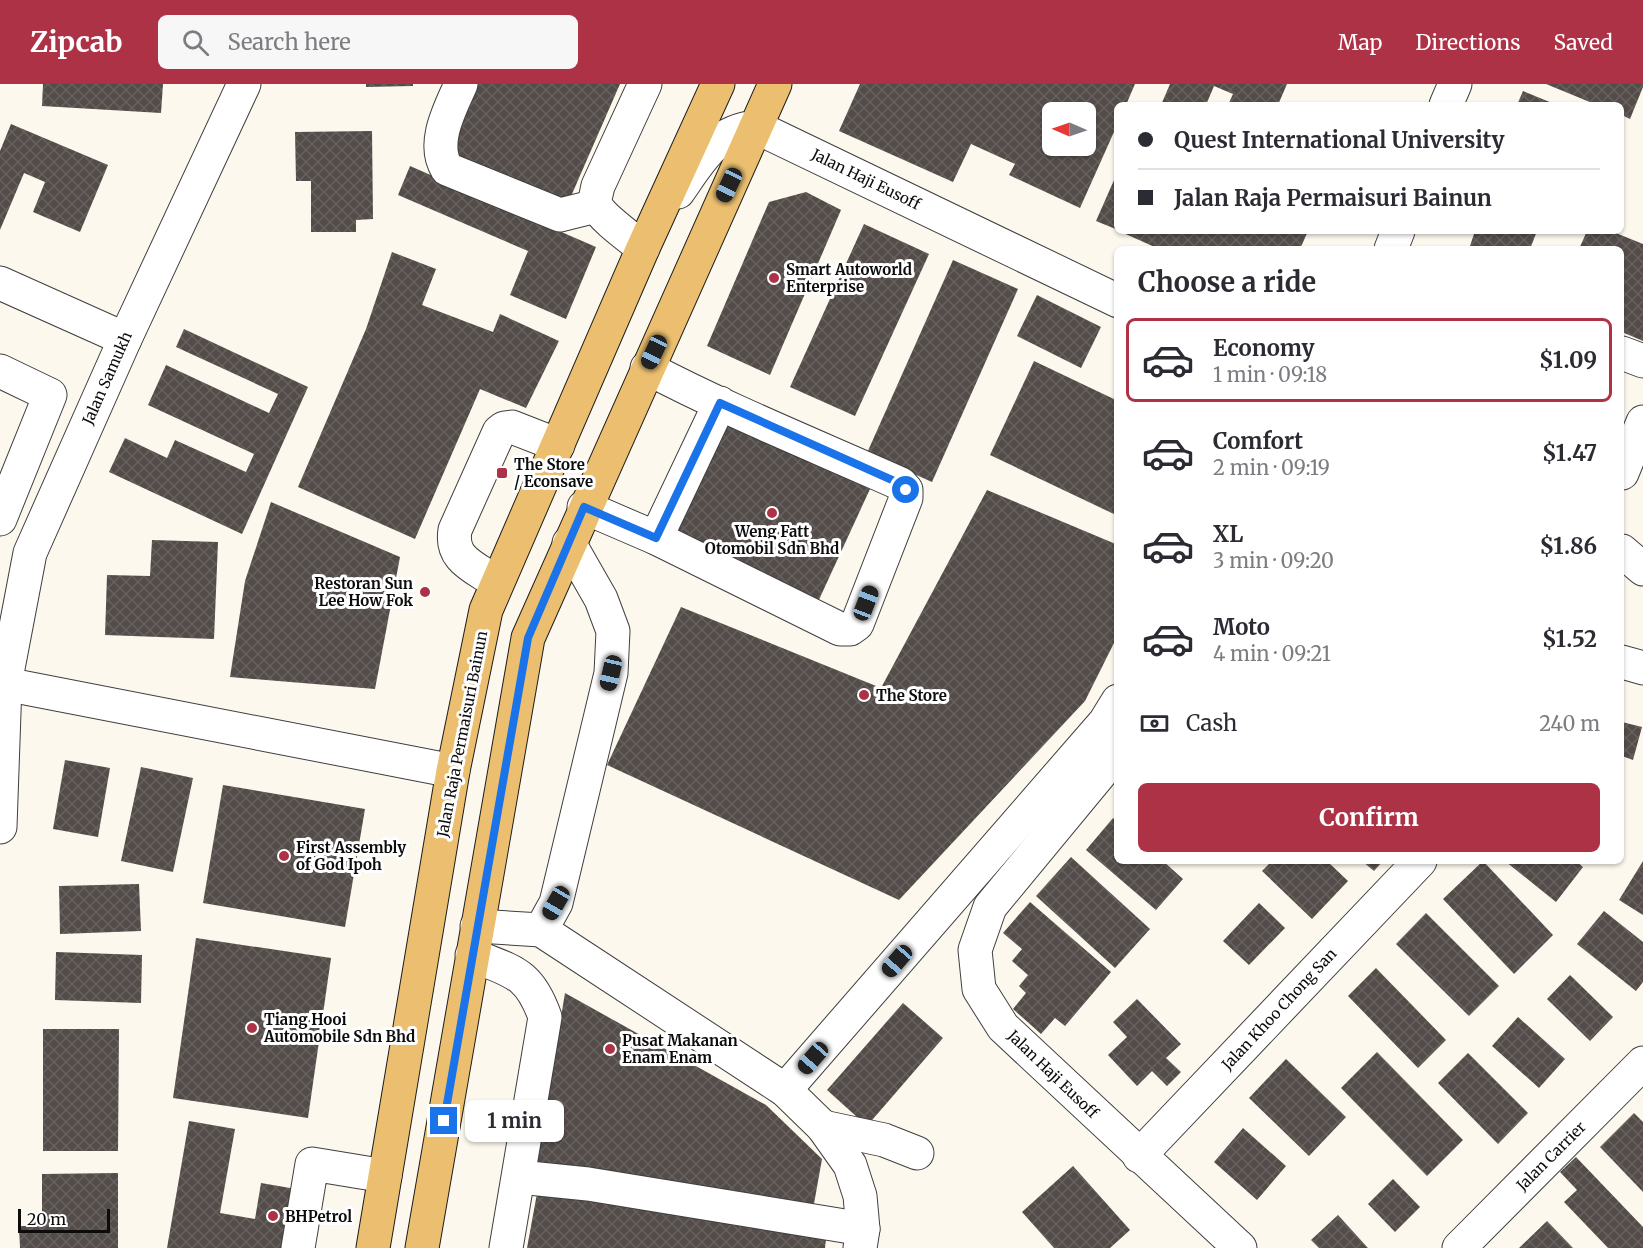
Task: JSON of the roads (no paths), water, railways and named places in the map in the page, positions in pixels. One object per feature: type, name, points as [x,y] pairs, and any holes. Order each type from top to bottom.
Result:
[{"type":"main road","name":"Jalan Raja Permaisuri Bainun","points":[[373,1248],[453,771],[486,610],[496,582],[646,241],[718,84]]},
{"type":"main road","points":[[422,1248],[528,638],[584,507],[775,84]]},
{"type":"street","name":"Jalan Samukh","points":[[0,827],[5,684],[30,553],[125,339],[244,84]]},
{"type":"street","points":[[461,84],[446,119],[441,145],[442,160],[447,169],[560,215],[596,206],[646,241],[713,143],[741,128],[756,127]]},
{"type":"street","points":[[596,206],[598,186],[645,84]]},
{"type":"street","points":[[1447,102],[1455,84]]},
{"type":"street","name":"Jalan Haji Eusoff","points":[[756,127],[1114,299]]},
{"type":"street","points":[[0,283],[125,339]]},
{"type":"street","points":[[1624,354],[1643,361]]},
{"type":"street","points":[[584,507],[656,538],[840,629],[850,629],[857,624],[906,498],[906,490],[901,484],[646,368]]},
{"type":"street","points":[[0,371],[50,395],[0,519]]},
{"type":"street","points":[[656,538],[720,403]]},
{"type":"street","points":[[1624,468],[1643,422]]},
{"type":"street","points":[[496,582],[458,555],[453,544],[455,530],[504,428],[512,427],[558,445]]},
{"type":"street","points":[[549,917],[611,673],[613,631],[601,598],[568,543]]},
{"type":"street","points":[[1624,553],[1643,568]]},
{"type":"street","points":[[1624,663],[1643,668]]},
{"type":"street","points":[[5,684],[453,771]]},
{"type":"street","points":[[785,1090],[1105,722],[1114,707]]},
{"type":"street","name":"Jalan Haji Eusoff","points":[[1114,757],[990,907],[975,950],[979,989],[1003,1027],[1240,1248]]},
{"type":"street","name":"Jalan Khoo Chong San","points":[[1139,1156],[1417,864]]},
{"type":"street","points":[[474,940],[549,917]]},
{"type":"street","points":[[519,1177],[588,1184],[861,1239],[860,1196],[850,1165],[823,1127],[785,1090],[549,917]]},
{"type":"street","points":[[474,940],[519,974],[537,993],[545,1017],[506,1248]]},
{"type":"street","name":"Jalan Carrier","points":[[1460,1248],[1643,1063]]},
{"type":"street","points":[[823,1127],[884,1140],[917,1152]]},
{"type":"street","points":[[298,1248],[312,1164],[384,1176]]},
{"type":"place","name":"Smart Autoworld Enterprise","points":[[774,278]]},
{"type":"place","name":"The Store / Econsave","points":[[502,473]]},
{"type":"place","name":"Weng Fatt Otomobil Sdn Bhd","points":[[772,513]]},
{"type":"place","name":"Restoran Sun Lee How Fok","points":[[425,592]]},
{"type":"place","name":"The Store","points":[[864,695]]},
{"type":"place","name":"First Assembly of God Ipoh","points":[[284,856]]},
{"type":"place","name":"Tiang Hooi Automobile Sdn Bhd","points":[[252,1028]]},
{"type":"place","name":"Pusat Makanan Enam Enam","points":[[610,1049]]},
{"type":"place","name":"BHPetrol","points":[[273,1216]]}]
